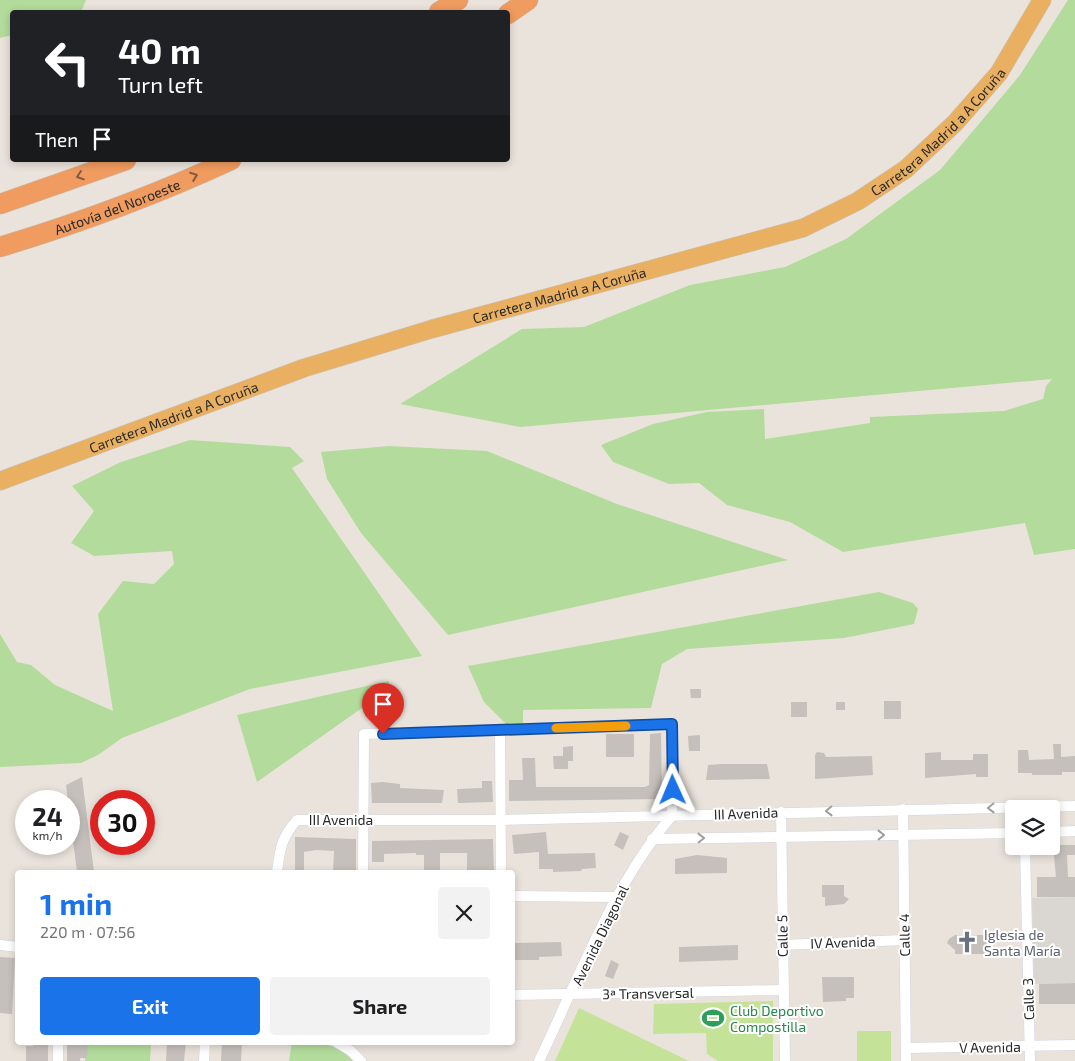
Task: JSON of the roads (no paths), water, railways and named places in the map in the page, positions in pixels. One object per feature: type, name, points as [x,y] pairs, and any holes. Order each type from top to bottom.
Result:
[{"type":"highway","points":[[442,10],[458,0]]},
{"type":"highway","points":[[510,13],[528,0]]},
{"type":"highway","name":"Carretera Madrid a A Coruña","points":[[0,481],[304,368],[432,329],[803,228],[858,201],[906,169],[955,123],[999,73],[1042,0]]},
{"type":"highway","points":[[0,204],[120,162]]},
{"type":"highway","name":"Autovía del Noroeste","points":[[0,247],[48,232],[203,173],[227,162]]},
{"type":"street","points":[[363,870],[364,734],[672,724],[672,816]]},
{"type":"street","points":[[500,730],[501,870]]},
{"type":"street","name":"III Avenida","points":[[1060,807],[1075,806]]},
{"type":"street","name":"III Avenida","points":[[277,870],[281,844],[285,832],[296,820],[502,820],[903,809],[1005,808]]},
{"type":"street","name":"Calle 4","points":[[903,809],[906,1061]]},
{"type":"street","name":"Calle 5","points":[[781,812],[784,1061]]},
{"type":"street","name":"Avenida Diagonal","points":[[539,1061],[617,897],[652,839],[672,816]]},
{"type":"street","points":[[1060,832],[1075,831]]},
{"type":"street","name":"III Avenida","points":[[652,839],[1005,833]]},
{"type":"street","name":"Calle 3","points":[[1025,855],[1030,1061]]},
{"type":"street","points":[[515,896],[617,897]]},
{"type":"street","name":"IV Avenida","points":[[782,945],[904,940]]},
{"type":"street","points":[[0,946],[15,947]]},
{"type":"street","name":"3ª Transversal","points":[[515,995],[783,990]]},
{"type":"street","points":[[58,1045],[58,1061]]},
{"type":"street","points":[[204,1061],[205,1045]]},
{"type":"street","points":[[341,1045],[362,1061]]},
{"type":"street","name":"V Avenida","points":[[906,1048],[1075,1045]]},
{"type":"place","name":"Iglesia de Santa María","points":[[967,942]]},
{"type":"place","name":"Club Deportivo Compostilla","points":[[713,1018]]}]
